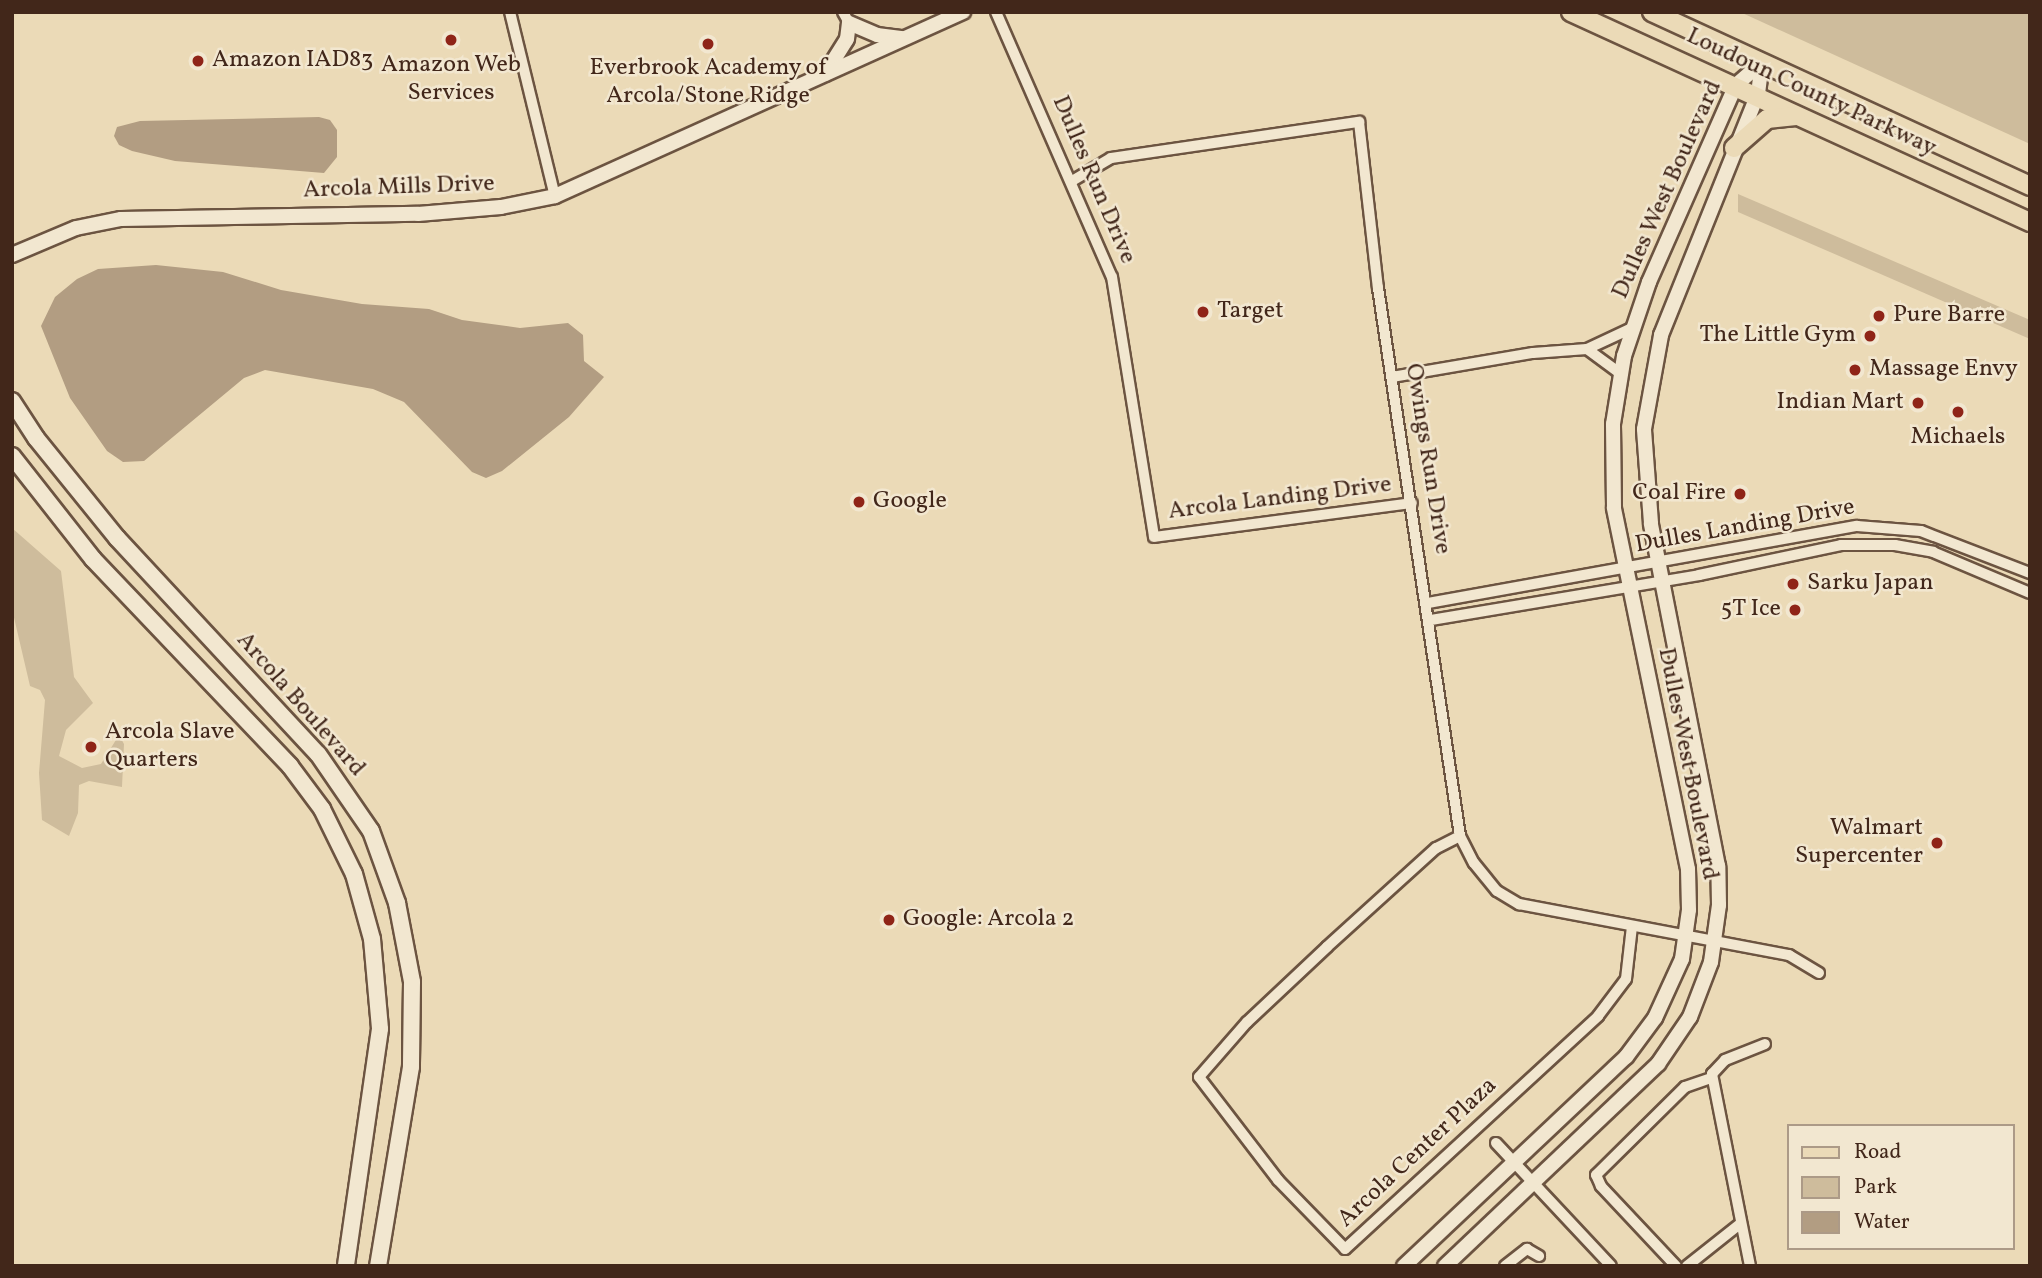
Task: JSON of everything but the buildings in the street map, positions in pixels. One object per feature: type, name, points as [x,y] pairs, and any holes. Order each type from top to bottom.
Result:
[{"type":"main road","name":"Loudoun County Parkway","points":[[1571,12],[1758,94],[2030,222]]},
{"type":"main road","name":"Loudoun County Parkway","points":[[1652,12],[2030,186]]},
{"type":"main road","points":[[1734,148],[1767,119],[1804,116]]},
{"type":"main road","name":"Arcola Boulevard","points":[[12,401],[36,438],[117,538],[318,754],[371,831],[397,903],[412,982],[411,1067],[378,1266]]},
{"type":"main road","name":"Arcola Boulevard","points":[[12,456],[93,559],[290,766],[322,809],[354,874],[372,939],[380,1029],[346,1266]]},
{"type":"street","points":[[510,12],[555,196]]},
{"type":"street","name":"Arcola Mills Drive","points":[[12,255],[76,228],[121,219],[418,214],[501,207],[555,196],[962,12]]},
{"type":"street","name":"Dulles Run Drive","points":[[996,12],[1072,181],[1115,287],[1154,537]]},
{"type":"street","points":[[846,18],[877,35],[906,38]]},
{"type":"street","points":[[824,75],[847,39],[846,18]]},
{"type":"street","name":"Dulles West Boulevard","points":[[1404,1266],[1641,1040],[1667,998],[1687,935],[1688,869],[1627,570],[1612,480],[1613,424],[1621,374],[1633,328],[1737,85],[1762,62]]},
{"type":"street","name":"Dulles West Boulevard","points":[[1445,1266],[1658,1065],[1699,998],[1715,941],[1718,866],[1644,475],[1648,388],[1668,314],[1758,94],[1762,62]]},
{"type":"street","name":"Owings Run Drive","points":[[1072,181],[1111,158],[1359,122],[1392,377],[1431,620],[1461,836],[1482,876],[1507,898],[1536,908],[1789,955],[1819,973]]},
{"type":"street","points":[[1392,377],[1533,353],[1587,349],[1633,328]]},
{"type":"street","points":[[1587,349],[1621,374]]},
{"type":"street","name":"Arcola Landing Drive","points":[[1154,537],[1412,503]]},
{"type":"street","name":"Dulles Landing Drive","points":[[1428,603],[1627,570],[1857,526],[1921,531],[2030,573]]},
{"type":"street","name":"Dulles Landing Drive","points":[[1431,620],[1664,581],[1806,550],[1871,544],[1933,552],[2030,593]]},
{"type":"street","name":"Arcola Center Plaza","points":[[1461,836],[1436,848],[1327,947],[1247,1022],[1199,1077],[1278,1180],[1345,1249],[1598,1016],[1626,979],[1632,926]]},
{"type":"street","points":[[1750,1266],[1712,1078],[1718,1063],[1765,1044]]},
{"type":"street","points":[[1676,1266],[1601,1186],[1596,1175],[1685,1087],[1712,1078]]},
{"type":"street","points":[[1496,1143],[1611,1266]]},
{"type":"street","points":[[1687,1266],[1741,1223]]},
{"type":"street","points":[[1506,1266],[1528,1249],[1539,1256]]},
{"type":"green space","points":[[1740,12],[2030,12],[2030,144]]},
{"type":"green space","points":[[1738,194],[2030,320],[2030,339],[1738,212]]},
{"type":"green space","points":[[12,528],[61,571],[74,677],[93,703],[66,730],[59,756],[82,768],[101,764],[119,735],[124,744],[122,787],[89,781],[79,785],[78,813],[69,836],[42,820],[39,773],[45,700],[40,690],[30,686],[12,609]]},
{"type":"water","points":[[319,117],[330,120],[337,130],[337,157],[324,173],[175,161],[132,151],[119,145],[114,136],[117,127],[140,121]]},
{"type":"water","points":[[156,265],[223,272],[281,290],[362,304],[429,309],[462,320],[520,328],[568,323],[583,335],[584,361],[604,377],[569,417],[502,471],[486,478],[472,472],[404,402],[373,389],[265,370],[244,378],[144,461],[123,462],[107,451],[70,398],[41,326],[55,297],[77,279],[98,269]]},
{"type":"place","name":"Amazon Web Services","points":[[451,40]]},
{"type":"place","name":"Everbrook Academy of Arcola/Stone Ridge","points":[[708,44]]},
{"type":"place","name":"Amazon IAD83","points":[[198,61]]},
{"type":"place","name":"Target","points":[[1203,312]]},
{"type":"place","name":"Pure Barre","points":[[1879,316]]},
{"type":"place","name":"The Little Gym","points":[[1870,336]]},
{"type":"place","name":"Massage Envy","points":[[1855,370]]},
{"type":"place","name":"Indian Mart","points":[[1918,403]]},
{"type":"place","name":"Michaels","points":[[1958,412]]},
{"type":"place","name":"Coal Fire","points":[[1740,494]]},
{"type":"place","name":"Google","points":[[859,502]]},
{"type":"place","name":"Sarku Japan","points":[[1793,584]]},
{"type":"place","name":"5T Ice","points":[[1795,610]]},
{"type":"place","name":"Arcola Slave Quarters","points":[[91,747]]},
{"type":"place","name":"Walmart Supercenter","points":[[1937,843]]},
{"type":"place","name":"Google: Arcola 2","points":[[889,920]]}]
